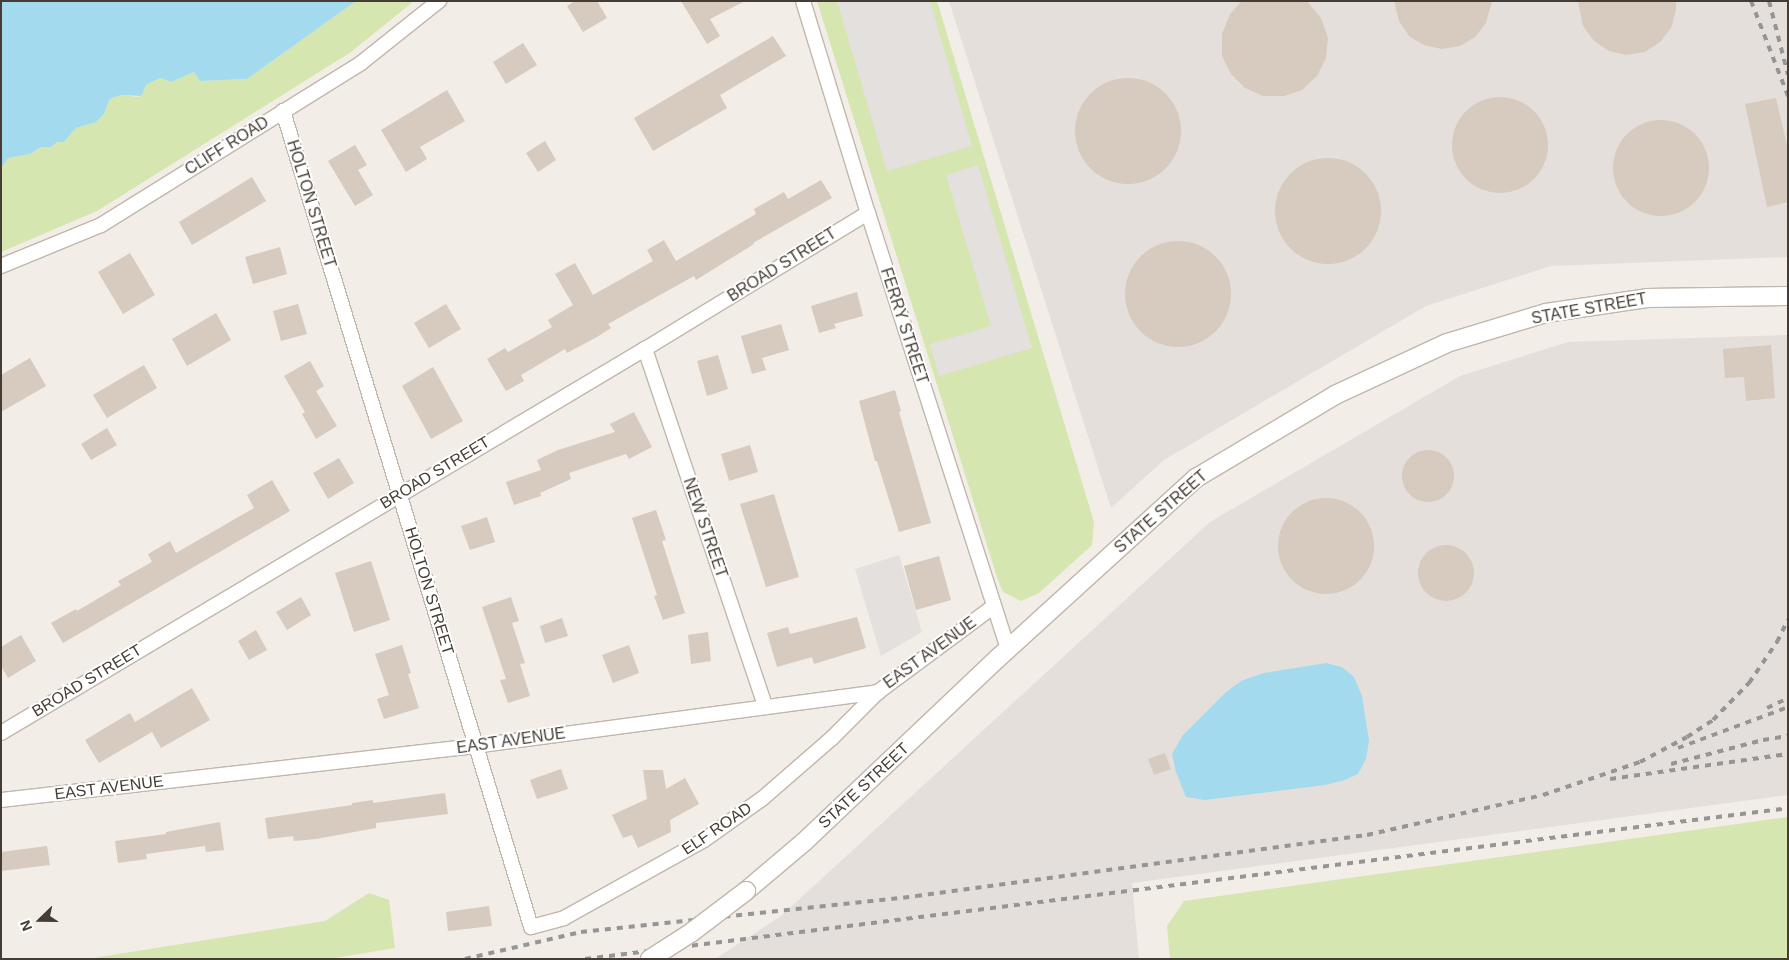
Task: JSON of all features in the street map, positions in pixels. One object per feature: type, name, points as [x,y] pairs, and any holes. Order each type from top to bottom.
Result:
[{"type":"street","name":"CLIFF ROAD","points":[[1,266],[101,225],[361,63],[439,1]]},
{"type":"street","name":"FERRY STREET","points":[[803,1],[868,213],[1008,650]]},
{"type":"street","name":"HOLTON STREET","points":[[283,111],[531,927]]},
{"type":"street","name":"BROAD STREET","points":[[1,733],[645,349],[868,213]]},
{"type":"street","name":"STATE STREET","points":[[650,959],[692,932],[746,891],[804,842],[1008,650],[1196,478],[1335,395],[1447,343],[1546,313],[1647,298],[1788,296]]},
{"type":"street","name":"NEW STREET","points":[[645,349],[766,706]]},
{"type":"street","name":"EAST AVENUE","points":[[1,800],[476,746],[878,692],[993,607]]},
{"type":"street","name":"ELF ROAD","points":[[531,927],[564,918],[704,840],[762,798],[832,738],[878,692]]},
{"type":"shaded area","points":[[837,1],[930,1],[972,146],[887,171]]},
{"type":"shaded area","points":[[949,1],[1788,1],[1788,257],[1551,266],[1426,306],[1164,460],[1111,508]]},
{"type":"shaded area","points":[[978,165],[1032,348],[939,376],[930,344],[991,326],[946,175]]},
{"type":"shaded area","points":[[1788,335],[1788,795],[1132,883],[1139,959],[715,959],[781,916],[1210,522],[1460,376],[1568,342]]},
{"type":"shaded area","points":[[899,555],[922,632],[881,656],[855,569]]},
{"type":"green space","points":[[356,1],[414,1],[351,52],[97,211],[1,252],[1,168],[8,158],[30,154],[41,147],[51,147],[57,142],[64,142],[76,128],[96,122],[104,114],[110,99],[121,95],[139,97],[146,85],[160,78],[171,82],[194,72],[200,81],[247,79]]},
{"type":"green space","points":[[817,1],[937,1],[1094,522],[1092,545],[1039,593],[1021,601],[1003,592],[998,580]]},
{"type":"green space","points":[[1788,817],[1788,959],[1170,959],[1167,926],[1184,901]]},
{"type":"green space","points":[[369,893],[389,900],[395,948],[329,959],[87,959],[325,921]]},
{"type":"water","points":[[1,1],[356,1],[247,79],[200,81],[194,72],[171,82],[160,78],[146,85],[141,96],[121,95],[110,99],[104,114],[96,122],[76,128],[64,142],[57,142],[51,147],[41,147],[30,154],[8,158],[1,168]]},
{"type":"water","points":[[1326,663],[1342,667],[1354,677],[1362,696],[1369,741],[1366,759],[1358,774],[1345,780],[1325,785],[1205,800],[1186,797],[1176,772],[1172,754],[1183,735],[1226,692],[1243,680],[1264,673]]},
{"type":"building","points":[[575,1],[597,1],[607,18],[583,32],[567,6]]},
{"type":"building","points":[[681,1],[745,1],[710,19],[720,36],[707,44]]},
{"type":"building","points":[[1242,1],[1307,1],[1321,18],[1328,38],[1326,58],[1317,76],[1302,90],[1284,96],[1263,96],[1245,88],[1231,74],[1222,56],[1222,34],[1230,14]]},
{"type":"building","points":[[1394,1],[1492,1],[1486,23],[1475,37],[1460,46],[1442,49],[1424,45],[1409,36],[1399,21]]},
{"type":"building","points":[[1578,1],[1676,1],[1676,10],[1671,28],[1660,42],[1645,52],[1626,55],[1609,51],[1594,41],[1583,26]]},
{"type":"building","points":[[773,36],[786,56],[720,95],[727,108],[653,151],[634,118]]},
{"type":"building","points":[[523,43],[537,65],[506,84],[493,62]]},
{"type":"building","points":[[1128,78],[1148,82],[1166,93],[1177,111],[1181,131],[1177,151],[1166,169],[1148,180],[1128,184],[1108,180],[1090,169],[1079,151],[1075,131],[1079,111],[1090,93],[1108,82]]},
{"type":"building","points":[[447,90],[465,121],[420,147],[427,159],[406,172],[381,130]]},
{"type":"building","points":[[1500,97],[1519,100],[1534,111],[1545,126],[1548,145],[1545,164],[1534,179],[1519,190],[1500,193],[1481,190],[1466,179],[1455,164],[1452,145],[1455,126],[1466,111],[1481,100]]},
{"type":"building","points":[[1776,98],[1788,150],[1788,202],[1767,207],[1745,104]]},
{"type":"building","points":[[1661,120],[1680,123],[1695,134],[1706,149],[1709,168],[1706,187],[1695,202],[1680,213],[1661,216],[1642,213],[1627,202],[1616,187],[1613,168],[1616,149],[1627,134],[1642,123]]},
{"type":"building","points":[[545,141],[556,160],[538,172],[526,153]]},
{"type":"building","points":[[355,145],[367,165],[358,170],[373,195],[355,206],[328,161]]},
{"type":"building","points":[[1328,158],[1348,162],[1366,173],[1377,191],[1381,211],[1377,231],[1366,249],[1348,260],[1328,264],[1308,260],[1290,249],[1279,231],[1275,211],[1279,191],[1290,173],[1308,162]]},
{"type":"building","points":[[252,177],[266,201],[192,245],[179,222]]},
{"type":"building","points":[[821,180],[832,198],[753,243],[696,280],[694,276],[608,324],[611,328],[597,337],[567,353],[565,349],[521,375],[524,381],[506,391],[487,359],[505,348],[508,352],[552,327],[548,320],[573,305],[555,274],[575,263],[593,295],[653,261],[647,250],[664,240],[676,261],[756,214],[754,209],[784,192],[788,199]]},
{"type":"building","points":[[1178,241],[1198,245],[1216,256],[1227,274],[1231,294],[1227,314],[1216,332],[1198,343],[1178,347],[1158,343],[1140,332],[1129,314],[1125,294],[1129,274],[1140,256],[1158,245]]},
{"type":"building","points":[[280,247],[287,274],[253,284],[245,257]]},
{"type":"building","points":[[130,253],[155,295],[123,314],[98,272]]},
{"type":"building","points":[[857,292],[863,316],[834,324],[836,328],[819,333],[811,306]]},
{"type":"building","points":[[298,304],[307,334],[281,341],[273,311]]},
{"type":"building","points":[[446,304],[461,329],[429,348],[414,323]]},
{"type":"building","points":[[216,313],[231,340],[187,366],[172,339]]},
{"type":"building","points":[[781,324],[789,350],[762,358],[766,370],[752,374],[741,336]]},
{"type":"building","points":[[1771,345],[1775,398],[1746,401],[1744,377],[1725,378],[1723,349]]},
{"type":"building","points":[[718,355],[728,389],[707,396],[697,361]]},
{"type":"building","points":[[30,358],[46,386],[1,412],[1,375]]},
{"type":"building","points":[[310,361],[324,386],[316,391],[337,426],[316,439],[302,414],[305,412],[284,376]]},
{"type":"building","points":[[144,365],[157,388],[107,418],[93,395]]},
{"type":"building","points":[[433,367],[463,421],[431,439],[402,386]]},
{"type":"building","points":[[895,390],[901,411],[899,412],[931,523],[899,532],[877,461],[875,461],[859,401]]},
{"type":"building","points":[[634,412],[652,447],[629,459],[626,454],[569,473],[571,479],[540,493],[541,496],[514,505],[506,482],[541,470],[537,460],[558,450],[615,432],[610,424]]},
{"type":"building","points":[[107,428],[117,445],[91,460],[81,444]]},
{"type":"building","points":[[750,445],[758,472],[729,481],[721,454]]},
{"type":"building","points":[[1423,450],[1433,450],[1447,457],[1454,471],[1454,481],[1447,495],[1433,502],[1423,502],[1413,498],[1406,491],[1402,481],[1402,471],[1406,461],[1413,454]]},
{"type":"building","points":[[339,458],[354,483],[328,499],[313,473]]},
{"type":"building","points":[[272,480],[290,511],[63,643],[51,623],[76,609],[77,611],[121,585],[118,581],[152,562],[148,554],[170,541],[176,553],[254,508],[247,495]]},
{"type":"building","points":[[774,494],[799,577],[766,587],[740,504]]},
{"type":"building","points":[[1326,498],[1345,501],[1360,512],[1371,527],[1374,546],[1371,565],[1360,580],[1345,591],[1326,594],[1307,591],[1292,580],[1281,565],[1278,546],[1281,527],[1292,512],[1307,501]]},
{"type":"building","points":[[656,510],[666,540],[662,541],[685,613],[663,620],[654,596],[657,595],[632,518]]},
{"type":"building","points":[[487,517],[495,542],[470,550],[461,526]]},
{"type":"building","points":[[1440,545],[1452,545],[1462,549],[1470,557],[1474,573],[1470,589],[1462,597],[1452,601],[1440,601],[1430,597],[1422,589],[1418,579],[1418,567],[1422,557],[1430,549]]},
{"type":"building","points":[[939,556],[951,600],[916,610],[904,566]]},
{"type":"building","points":[[371,561],[390,620],[354,632],[335,573]]},
{"type":"building","points":[[301,597],[311,615],[287,630],[276,612]]},
{"type":"building","points":[[511,597],[519,621],[512,623],[525,663],[520,664],[530,696],[508,703],[500,680],[506,679],[482,607]]},
{"type":"building","points":[[857,617],[866,648],[814,664],[812,657],[777,667],[767,633],[788,627],[790,634]]},
{"type":"building","points":[[562,618],[568,636],[545,643],[540,626]]},
{"type":"building","points":[[256,630],[267,650],[249,660],[238,641]]},
{"type":"building","points":[[708,632],[711,661],[691,664],[688,635]]},
{"type":"building","points":[[21,635],[36,661],[8,678],[1,666],[1,647]]},
{"type":"building","points":[[402,645],[411,673],[408,674],[419,708],[384,719],[377,699],[389,695],[375,654]]},
{"type":"building","points":[[629,645],[639,673],[613,683],[602,655]]},
{"type":"building","points":[[192,688],[210,720],[161,748],[152,732],[99,763],[85,740],[130,713],[135,722]]},
{"type":"building","points":[[1165,753],[1171,769],[1154,775],[1148,759]]},
{"type":"building","points":[[561,769],[568,789],[537,799],[530,780]]},
{"type":"building","points":[[643,770],[663,770],[666,789],[685,778],[699,804],[670,820],[671,832],[638,848],[632,835],[623,838],[612,815],[647,799]]},
{"type":"building","points":[[445,793],[448,814],[376,823],[376,828],[316,839],[294,841],[293,836],[268,839],[265,818],[373,800],[373,803]]},
{"type":"building","points":[[220,822],[224,850],[206,852],[205,846],[146,854],[147,859],[118,863],[115,841],[166,834],[166,832]]},
{"type":"building","points":[[47,846],[50,865],[1,871],[1,852]]},
{"type":"building","points":[[489,906],[492,926],[448,931],[446,912]]},
{"type":"railway","points":[[1751,1],[1788,96]]},
{"type":"railway","points":[[1769,1],[1788,75]]},
{"type":"railway","points":[[465,959],[581,932],[916,896],[1367,835],[1543,795],[1640,762],[1687,737],[1713,720],[1749,683],[1777,642],[1788,619]]},
{"type":"railway","points":[[1767,708],[1788,698]]},
{"type":"railway","points":[[1678,748],[1788,707]]},
{"type":"railway","points":[[1671,764],[1763,740],[1788,736]]},
{"type":"railway","points":[[1610,779],[1788,754]]},
{"type":"railway","points":[[585,959],[1788,808]]}]
